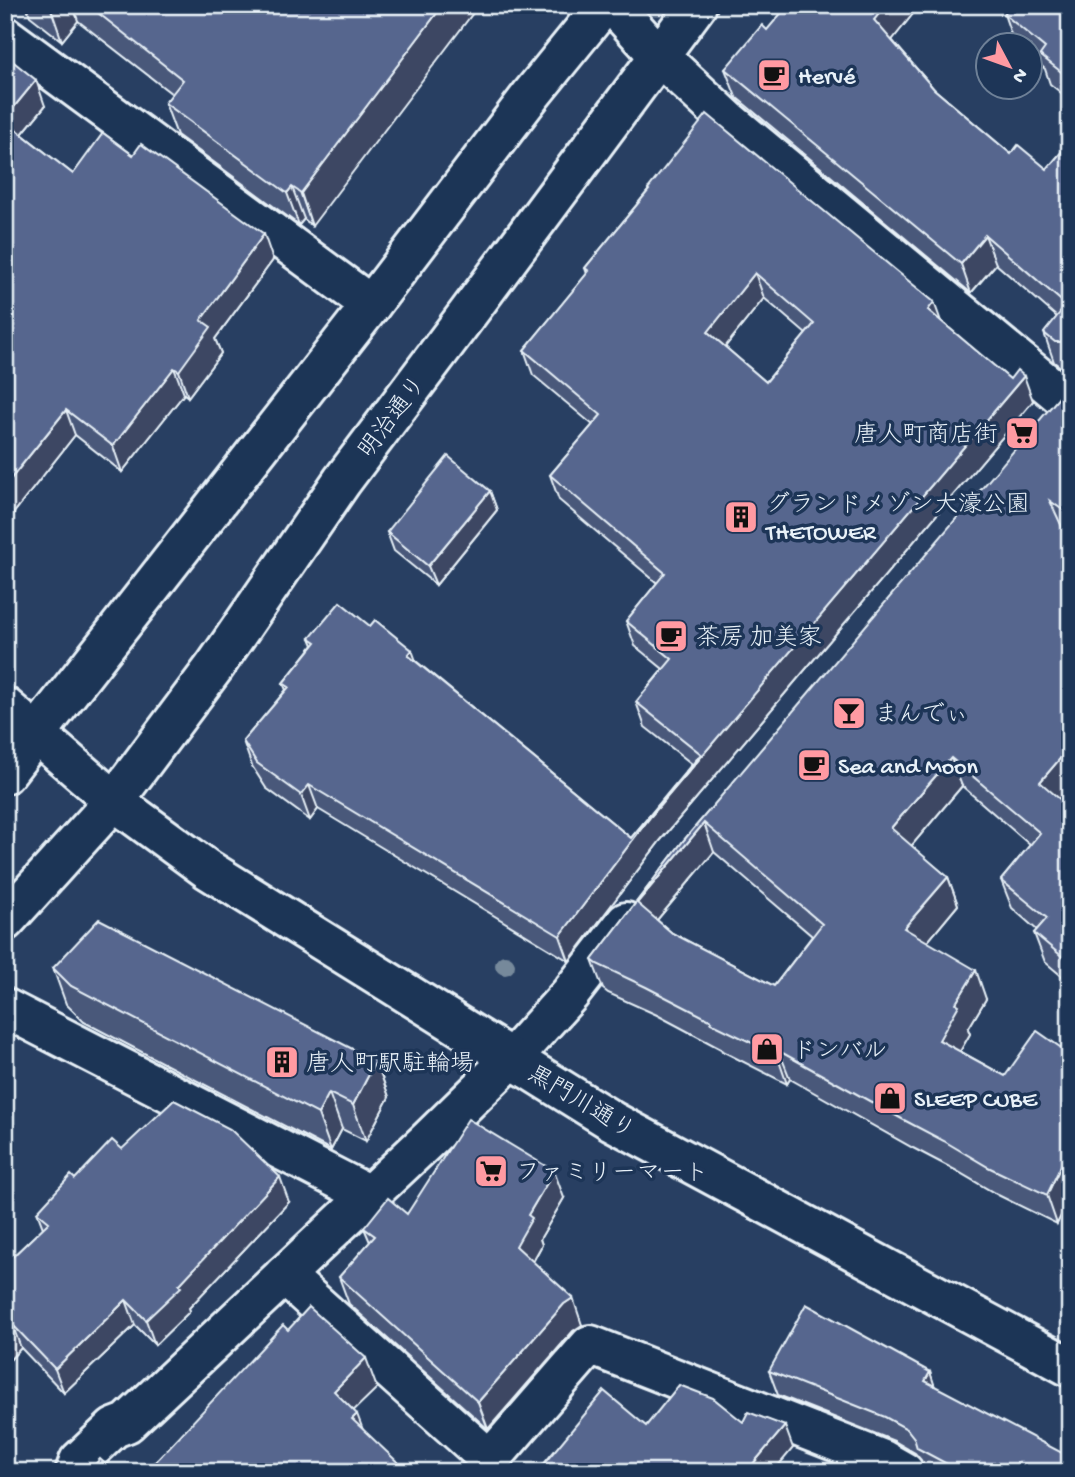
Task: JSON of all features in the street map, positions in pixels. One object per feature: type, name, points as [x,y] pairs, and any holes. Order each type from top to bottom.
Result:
[{"type":"street","points":[[7,771],[371,305],[531,95],[604,5]]},
{"type":"street","points":[[613,5],[659,56],[729,121],[1062,404]]},
{"type":"street","name":"明治通り","points":[[5,921],[114,801],[215,666],[342,481],[697,5]]},
{"type":"street","points":[[5,36],[371,305]]},
{"type":"street","name":"黒門川通り","points":[[5,707],[114,801],[207,869],[612,1121],[1068,1363]]},
{"type":"street","points":[[75,1472],[79,1461],[114,1428],[127,1423],[512,1058],[592,968],[646,896]]},
{"type":"street","points":[[5,1008],[369,1195]]},
{"type":"street","points":[[284,1275],[490,1460],[590,1345],[883,1460],[904,1472]]},
{"type":"building","points":[[88,5],[219,5],[229,13],[235,5],[443,5],[301,193],[292,187],[287,193],[165,103],[183,80]]},
{"type":"building","points":[[788,5],[886,5],[874,20],[934,89],[1011,154],[1018,145],[1047,169],[1070,142],[1070,345],[1055,342],[1044,333],[1066,305],[985,235],[961,264],[725,69],[762,25],[767,30]]},
{"type":"building","points":[[1011,5],[1070,5],[1070,79],[1044,58],[1044,32],[1026,32],[1004,14]]},
{"type":"building","points":[[5,55],[36,80],[5,118]]},
{"type":"building","points":[[707,114],[934,302],[928,310],[1010,379],[1017,370],[1024,376],[651,816],[560,936],[309,785],[301,795],[257,763],[243,741],[289,687],[283,683],[316,642],[310,638],[340,602],[370,626],[375,620],[412,650],[408,655],[631,838],[701,754],[636,702],[672,659],[626,621],[665,573],[550,475],[601,415],[524,350],[589,271],[585,268]],"holes":[[[755,273],[814,324],[766,382],[708,332]]]},
{"type":"building","points":[[5,121],[73,174],[103,133],[133,155],[141,144],[264,234],[201,320],[211,327],[179,371],[174,368],[113,446],[66,410],[5,486]]},
{"type":"building","points":[[1070,393],[1070,515],[1050,501],[1070,544],[1070,747],[1040,782],[1070,808],[1070,963],[1034,933],[1047,918],[1001,880],[1040,833],[951,758],[891,828],[948,877],[904,928],[976,970],[956,1003],[959,1005],[939,1040],[1005,1076],[1037,1031],[1070,1054],[1070,1162],[1064,1159],[1047,1195],[988,1167],[779,1051],[777,1055],[711,1023],[712,1021],[592,960],[684,840],[1061,395]],"holes":[[[704,823],[822,924],[774,986],[672,933],[637,903]]]},
{"type":"building","points":[[448,456],[490,491],[428,566],[387,532]]},
{"type":"building","points":[[99,919],[376,1061],[353,1105],[329,1093],[318,1114],[71,986],[53,968]]},
{"type":"building","points":[[174,1100],[230,1129],[280,1177],[179,1285],[181,1287],[146,1320],[126,1300],[55,1369],[12,1324],[5,1331],[5,1264],[49,1222],[37,1212],[71,1175],[75,1179],[112,1140],[122,1149]]},
{"type":"building","points":[[468,1119],[554,1171],[528,1215],[532,1218],[516,1246],[573,1298],[564,1304],[478,1402],[339,1277],[375,1236],[364,1228],[388,1198],[407,1214]]},
{"type":"building","points":[[806,1304],[930,1372],[925,1381],[1070,1457],[1070,1472],[962,1472],[917,1448],[907,1429],[885,1417],[769,1371]]},
{"type":"building","points":[[309,1307],[366,1358],[334,1391],[357,1414],[352,1419],[408,1472],[146,1472],[283,1325],[288,1330]]},
{"type":"building","points":[[679,1385],[713,1398],[743,1422],[748,1412],[785,1426],[746,1472],[537,1472],[604,1391],[646,1426]]},
{"type":"building","points":[[100,1459],[114,1472],[88,1472]]},
{"type":"place","name":"Hervé","points":[[774,75]]},
{"type":"place","name":"唐人町商店街","points":[[1022,433]]},
{"type":"place","name":"グランドメゾン大濠公園 THETOWER","points":[[741,517]]},
{"type":"place","name":"茶房 加美家","points":[[671,636]]},
{"type":"place","name":"まんでぃ","points":[[849,713]]},
{"type":"place","name":"Sea and Moon","points":[[814,765]]},
{"type":"place","name":"ドンバル","points":[[767,1049]]},
{"type":"place","name":"唐人町駅駐輪場","points":[[282,1062]]},
{"type":"place","name":"SLEEP CUBE","points":[[890,1098]]},
{"type":"place","name":"ファミリーマート","points":[[491,1171]]}]
